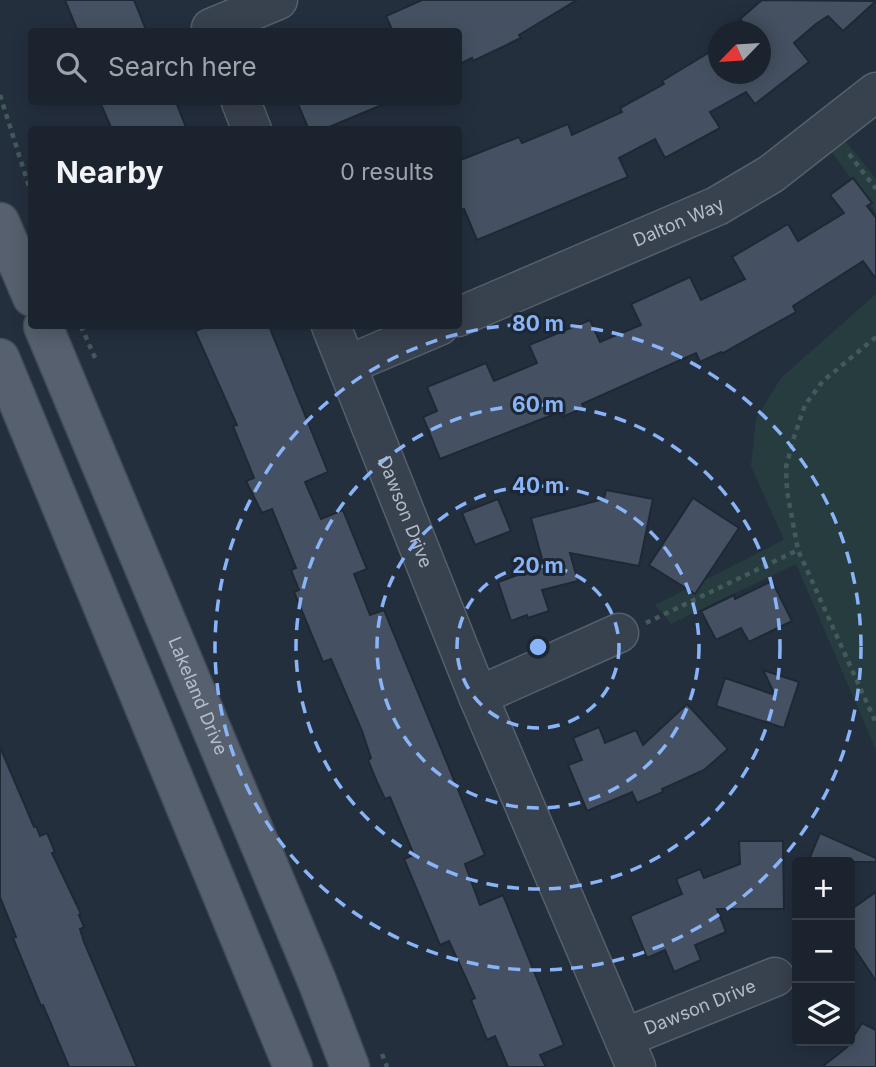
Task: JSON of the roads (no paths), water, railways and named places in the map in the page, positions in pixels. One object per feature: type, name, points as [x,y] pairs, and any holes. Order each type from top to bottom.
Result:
[{"type":"main road","points":[[0,222],[28,288]]},
{"type":"main road","name":"Lakeland Drive","points":[[44,329],[317,981],[350,1067]]},
{"type":"main road","points":[[0,358],[293,1067]]},
{"type":"street","points":[[209,20],[278,0]]},
{"type":"street","name":"Dalton Way","points":[[462,315],[717,206],[771,174],[876,92]]},
{"type":"street","points":[[242,105],[250,126]]},
{"type":"street","name":"Dawson Drive","points":[[332,329],[478,696],[630,1052],[775,977]]},
{"type":"street","points":[[346,365],[432,329]]},
{"type":"street","points":[[478,696],[619,633]]}]
